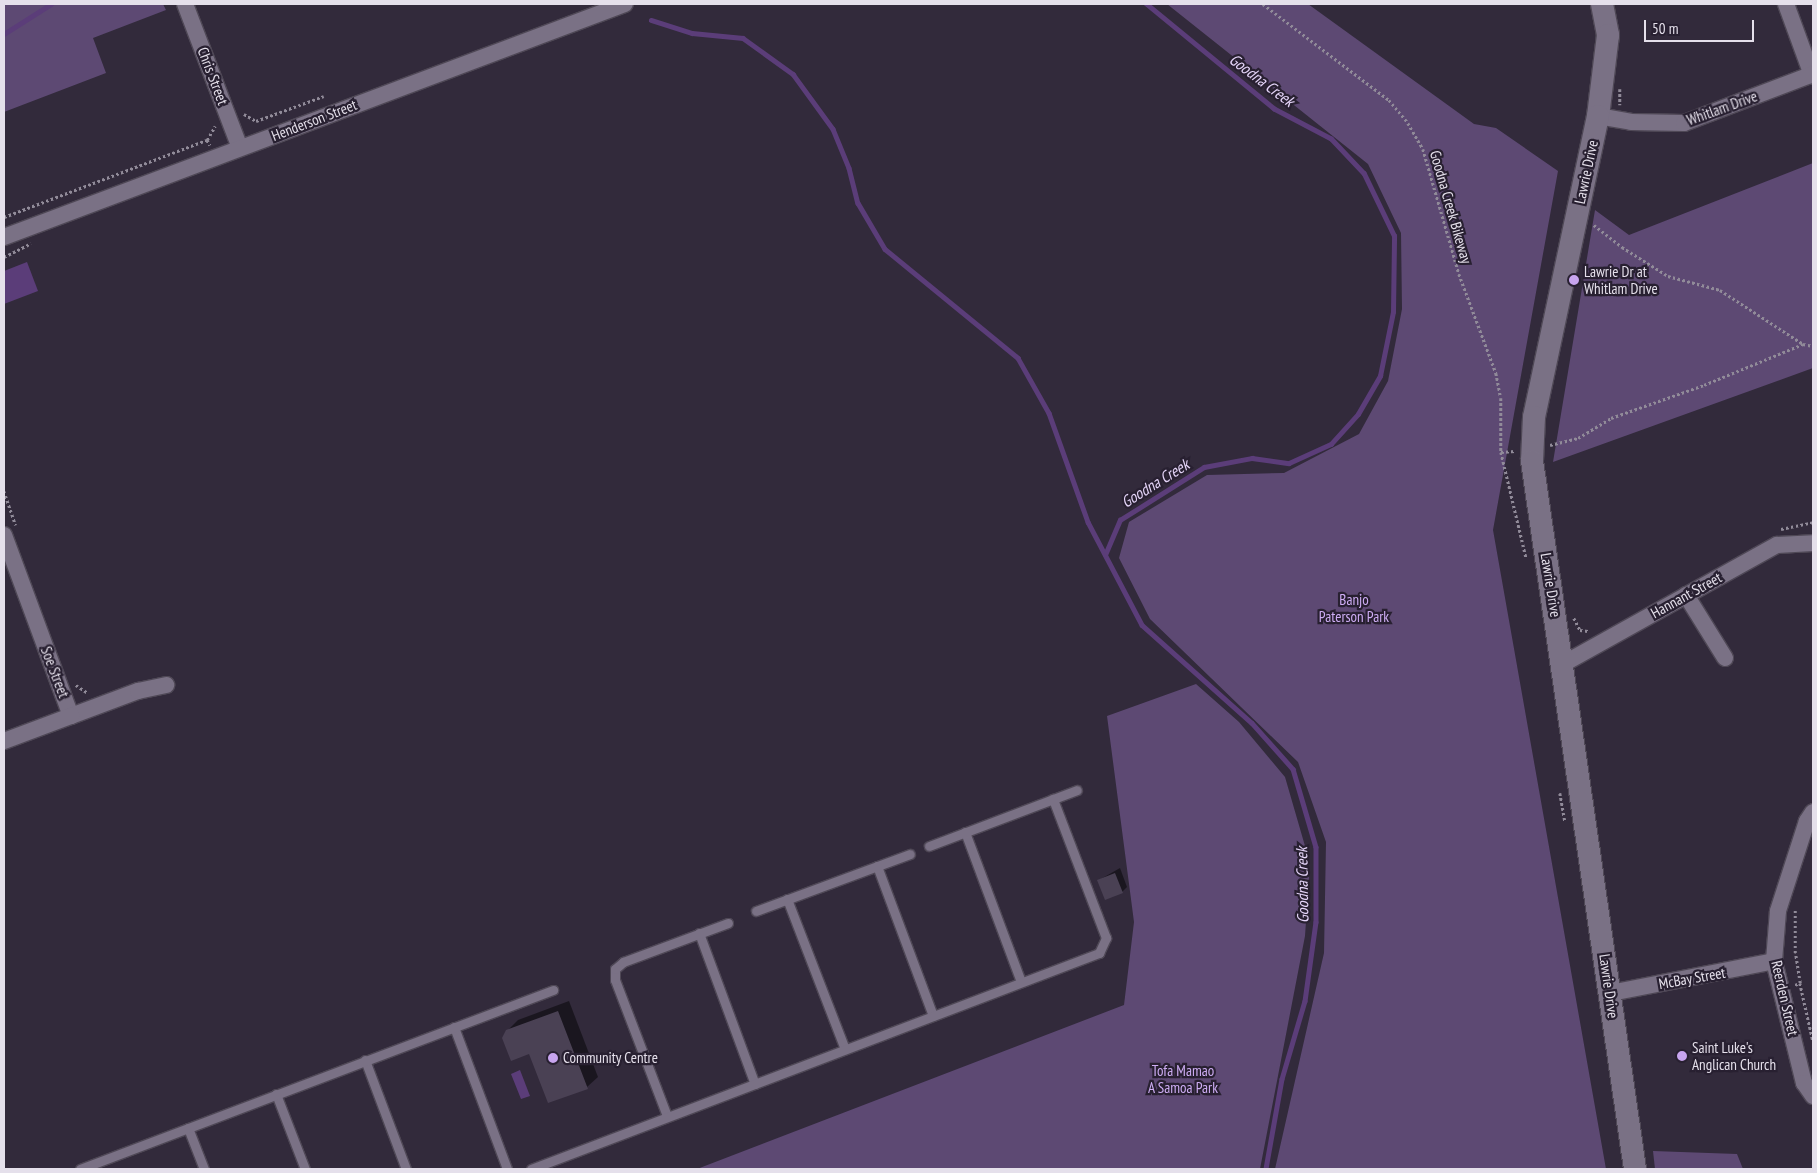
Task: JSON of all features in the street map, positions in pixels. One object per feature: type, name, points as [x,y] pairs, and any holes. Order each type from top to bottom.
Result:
[{"type":"street","name":"Chris Street","points":[[185,4],[240,148]]},
{"type":"street","name":"Henderson Street","points":[[4,237],[625,4]]},
{"type":"street","name":"Lawrie Drive","points":[[1602,4],[1608,35],[1598,116],[1541,380],[1533,448],[1635,1169]]},
{"type":"street","points":[[1786,4],[1812,75]]},
{"type":"street","name":"Whitlam Drive","points":[[1598,116],[1631,122],[1684,123],[1812,75]]},
{"type":"street","name":"Soe Street","points":[[4,536],[71,716],[138,691],[166,686]]},
{"type":"street","name":"Hannant Street","points":[[1563,664],[1777,545],[1813,543]]},
{"type":"street","points":[[1686,595],[1725,658]]},
{"type":"street","points":[[4,742],[71,716]]},
{"type":"street","name":"Reerden Street","points":[[1813,812],[1807,821],[1778,911],[1774,961],[1804,1083],[1813,1096]]},
{"type":"street","name":"McBay Street","points":[[1610,993],[1774,961]]},
{"type":"lane","points":[[929,846],[1077,790]]},
{"type":"lane","points":[[531,1169],[1099,953],[1106,942],[1053,798]]},
{"type":"lane","points":[[965,832],[1021,982]]},
{"type":"lane","points":[[756,911],[910,854]]},
{"type":"lane","points":[[877,866],[933,1016]]},
{"type":"lane","points":[[787,899],[845,1049]]},
{"type":"lane","points":[[668,1116],[615,980],[615,969],[623,962],[728,922]]},
{"type":"lane","points":[[699,933],[755,1084]]},
{"type":"lane","points":[[80,1169],[554,990]]},
{"type":"lane","points":[[454,1027],[507,1169]]},
{"type":"lane","points":[[365,1060],[406,1169]]},
{"type":"lane","points":[[276,1094],[305,1169]]},
{"type":"lane","points":[[188,1128],[204,1169]]},
{"type":"path","name":"Goodna Creek Bikeway","points":[[1264,4],[1389,100],[1408,123],[1423,149],[1459,274],[1496,373],[1501,398],[1501,452]]},
{"type":"path","points":[[4,217],[207,140],[214,130],[214,122]]},
{"type":"path","points":[[207,140],[216,157]]},
{"type":"path","points":[[1588,219],[1622,247],[1668,276],[1720,290],[1803,344],[1813,346]]},
{"type":"path","points":[[1533,448],[1578,438],[1612,418],[1704,385],[1803,344]]},
{"type":"path","points":[[1777,530],[1813,522]]},
{"type":"path","points":[[1555,613],[1572,610],[1580,630],[1590,631]]},
{"type":"path","points":[[1800,983],[1813,1041]]},
{"type":"green space","points":[[4,4],[163,4],[166,10],[93,38],[106,73],[4,112]]},
{"type":"green space","name":"Banjo Paterson Park","points":[[1167,4],[1308,4],[1474,124],[1496,128],[1558,171],[1493,530],[1606,1169],[1275,1169],[1324,953],[1326,842],[1298,762],[1150,619],[1119,558],[1129,522],[1207,475],[1284,473],[1359,434],[1388,381],[1402,309],[1401,233],[1368,164]]},
{"type":"green space","points":[[1813,163],[1813,368],[1553,462],[1595,210],[1629,235]]},
{"type":"green space","name":"Tofa Mamao A Samoa Park","points":[[1196,684],[1239,722],[1285,777],[1305,846],[1309,878],[1305,936],[1260,1169],[697,1169],[1124,1005],[1134,922],[1107,716]]},
{"type":"green space","points":[[1653,1151],[1737,1154],[1743,1169],[1655,1169]]},
{"type":"shaded area","points":[[27,262],[38,291],[4,304],[4,271]]},
{"type":"shaded area","points":[[520,1070],[530,1096],[521,1099],[511,1074]]},
{"type":"building","points":[[1115,873],[1123,893],[1105,900],[1097,880]]},
{"type":"building","name":"Community Centre","points":[[558,1011],[588,1089],[548,1103],[529,1054],[511,1061],[502,1038],[506,1030]]},
{"type":"waterway","points":[[4,34],[51,4]]},
{"type":"waterway","name":"Goodna Creek","points":[[1105,555],[1120,520],[1204,467],[1252,458],[1289,463],[1331,444],[1358,414],[1380,376],[1393,312],[1394,236],[1364,174],[1331,139],[1274,109],[1146,4]]},
{"type":"waterway","points":[[651,20],[692,33],[743,38],[793,74],[833,129],[849,168],[858,203],[885,249],[1018,358],[1049,413],[1088,522],[1142,625],[1252,723],[1293,769],[1316,847],[1316,922],[1305,1001],[1282,1079],[1266,1169]]},
{"type":"place","name":"Lawrie Dr at Whitlam Drive","points":[[1574,280]]},
{"type":"place","name":"Saint Luke's Anglican Church","points":[[1682,1056]]},
{"type":"place","name":"Community Centre","points":[[553,1058]]}]
